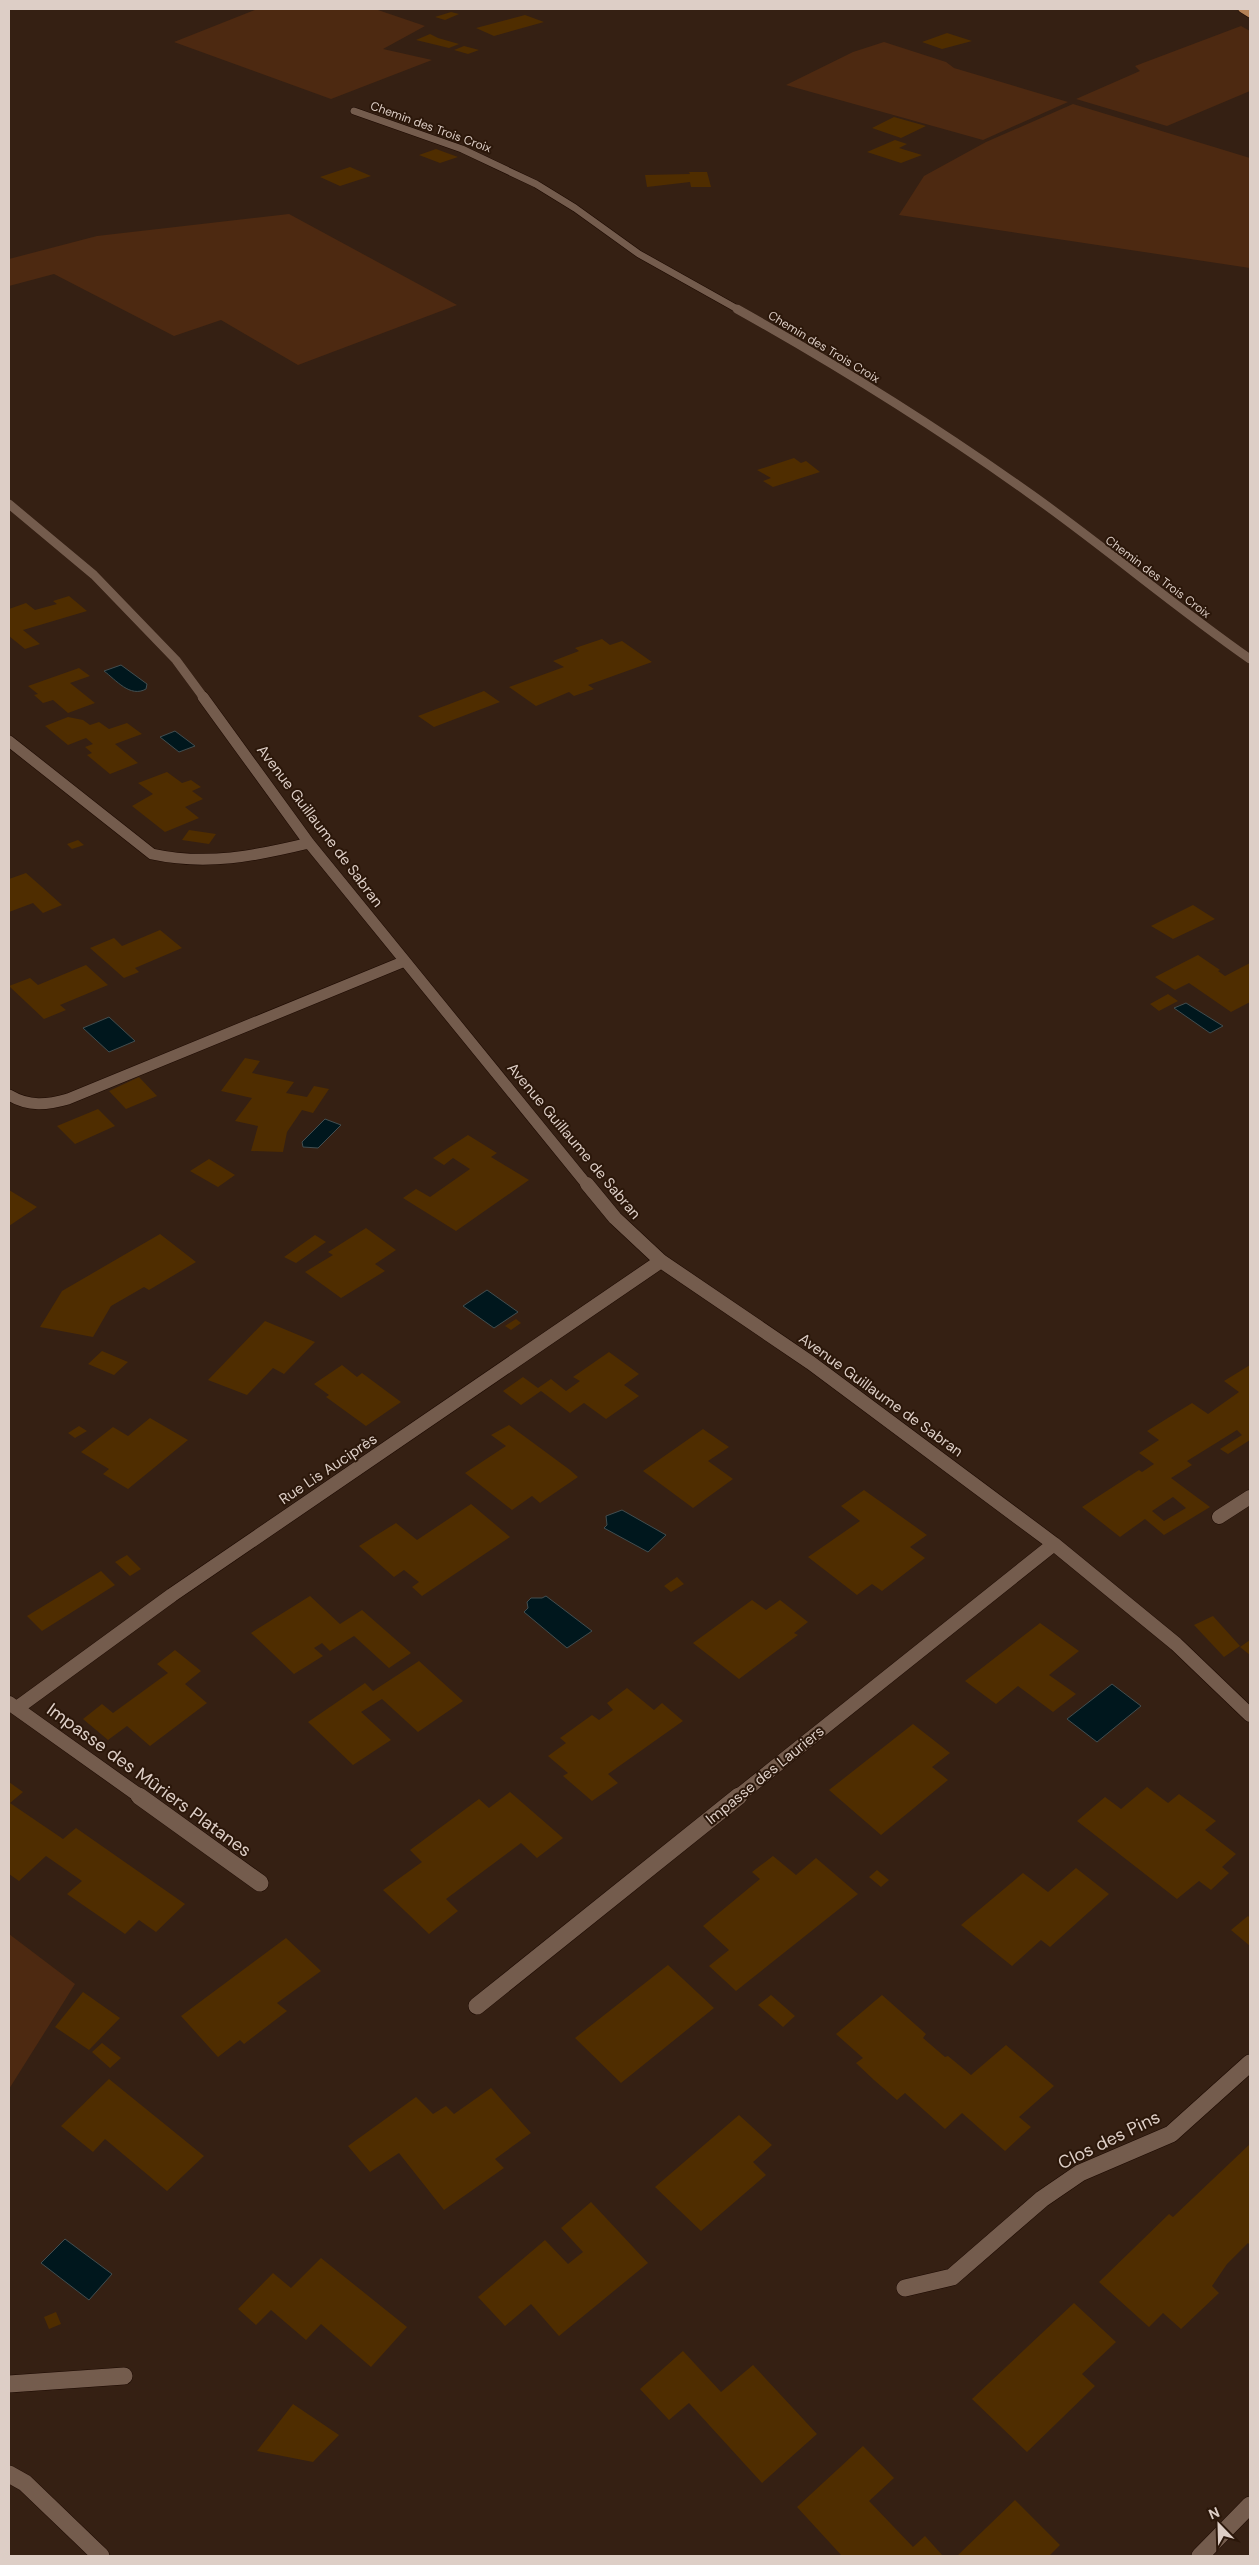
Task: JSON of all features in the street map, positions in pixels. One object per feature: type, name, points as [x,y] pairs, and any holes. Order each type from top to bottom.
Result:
[{"type":"main road","points":[[1242,9],[1250,14]]},
{"type":"street","name":"Chemin des Trois Croix","points":[[354,111],[462,148],[536,184],[574,208],[639,254],[823,357],[1029,493],[1197,622],[1250,659]]},
{"type":"street","name":"Avenue Guillaume de Sabran","points":[[9,504],[94,575],[176,660],[309,843],[614,1218],[661,1262],[812,1363],[1054,1544],[1176,1644],[1250,1715]]},
{"type":"street","points":[[9,741],[152,854],[178,861],[215,863],[241,860],[309,843]]},
{"type":"street","points":[[9,1095],[19,1102],[45,1106],[68,1099],[405,961]]},
{"type":"street","name":"Rue Lis Auciprès","points":[[13,1706],[172,1595],[661,1262]]},
{"type":"street","points":[[1219,1517],[1250,1497]]},
{"type":"street","name":"Impasse des Lauriers","points":[[477,2006],[1054,1544]]},
{"type":"street","name":"Impasse des Mûriers Platanes","points":[[13,1706],[260,1883]]},
{"type":"street","name":"Clos des Pins","points":[[905,2288],[952,2277],[1042,2199],[1080,2173],[1171,2134],[1250,2063]]},
{"type":"street","points":[[9,2384],[124,2376]]},
{"type":"street","points":[[9,2474],[25,2483],[101,2556]]},
{"type":"street","points":[[1200,2556],[1250,2505]]},
{"type":"shaded area","points":[[257,9],[375,9],[425,26],[383,49],[432,60],[331,99],[174,42]]},
{"type":"shaded area","points":[[1241,26],[1250,31],[1250,91],[1167,126],[1076,99],[1140,71],[1135,66]]},
{"type":"shaded area","points":[[884,42],[946,62],[954,68],[1068,102],[983,140],[786,85],[853,52]]},
{"type":"shaded area","points":[[1073,104],[1250,158],[1250,268],[899,215],[924,176],[986,142]]},
{"type":"shaded area","points":[[289,214],[457,305],[298,365],[221,320],[174,336],[54,274],[9,286],[9,259],[97,236]]},
{"type":"shaded area","points":[[9,1934],[75,1984],[9,2089]]},
{"type":"water","points":[[121,665],[147,684],[146,689],[140,691],[129,690],[104,671]]},
{"type":"water","points":[[175,731],[195,746],[179,752],[160,737]]},
{"type":"water","points":[[1186,1003],[1223,1026],[1210,1033],[1174,1008]]},
{"type":"water","points":[[109,1017],[135,1041],[109,1052],[83,1028]]},
{"type":"water","points":[[325,1119],[341,1125],[318,1148],[303,1147],[302,1142]]},
{"type":"water","points":[[487,1290],[518,1312],[494,1328],[463,1306]]},
{"type":"water","points":[[622,1510],[666,1535],[648,1552],[604,1528],[607,1525],[606,1516]]},
{"type":"water","points":[[546,1596],[592,1631],[567,1648],[524,1612],[528,1608],[527,1602],[531,1598]]},
{"type":"water","points":[[1112,1684],[1141,1706],[1097,1742],[1067,1719]]},
{"type":"water","points":[[65,2239],[112,2274],[89,2300],[41,2263]]},
{"type":"building","points":[[451,12],[459,14],[445,20],[435,17]]},
{"type":"building","points":[[525,15],[544,22],[494,36],[476,28]]},
{"type":"building","points":[[947,33],[972,41],[942,49],[922,42]]},
{"type":"building","points":[[430,34],[459,44],[449,48],[416,40]]},
{"type":"building","points":[[464,46],[479,50],[468,54],[454,50]]},
{"type":"building","points":[[894,117],[926,126],[901,138],[872,128]]},
{"type":"building","points":[[895,140],[907,144],[899,148],[922,155],[901,163],[867,152]]},
{"type":"building","points":[[436,149],[458,157],[440,163],[419,155]]},
{"type":"building","points":[[350,167],[371,176],[340,186],[320,177]]},
{"type":"building","points":[[689,172],[707,172],[711,187],[691,187],[690,182],[647,187],[645,175],[690,174]]},
{"type":"building","points":[[794,458],[801,463],[806,461],[820,472],[773,487],[763,481],[771,478],[757,470]]},
{"type":"building","points":[[69,596],[87,611],[23,630],[40,644],[25,649],[9,636],[9,609],[26,603],[35,610],[57,604],[53,601]]},
{"type":"building","points":[[602,639],[610,645],[622,641],[652,662],[588,685],[594,689],[574,696],[569,692],[536,706],[509,687],[564,667],[553,661],[579,651],[575,648]]},
{"type":"building","points":[[79,668],[90,676],[70,683],[95,703],[68,713],[53,700],[43,703],[34,695],[38,694],[28,686]]},
{"type":"building","points":[[484,691],[500,702],[434,727],[418,716]]},
{"type":"building","points":[[68,717],[83,720],[90,725],[99,722],[109,729],[127,723],[142,734],[115,744],[138,763],[110,774],[87,755],[92,753],[85,747],[93,744],[86,738],[68,745],[45,726]]},
{"type":"building","points":[[167,772],[182,783],[191,780],[201,787],[192,791],[203,799],[185,807],[199,818],[165,832],[132,806],[153,794],[138,783]]},
{"type":"building","points":[[189,830],[216,834],[209,844],[182,840]]},
{"type":"building","points":[[78,840],[84,845],[72,849],[67,844]]},
{"type":"building","points":[[26,873],[62,905],[43,913],[33,903],[9,912],[9,879]]},
{"type":"building","points":[[1193,905],[1215,919],[1173,939],[1151,926]]},
{"type":"building","points":[[160,930],[182,948],[135,968],[139,972],[124,978],[90,948],[114,938],[122,946]]},
{"type":"building","points":[[1198,955],[1220,970],[1218,971],[1225,976],[1250,963],[1250,1002],[1231,1012],[1189,983],[1175,990],[1155,977]]},
{"type":"building","points":[[86,965],[108,985],[60,1005],[66,1010],[44,1019],[9,986],[30,978],[38,985]]},
{"type":"building","points":[[1168,994],[1178,1001],[1159,1011],[1150,1004]]},
{"type":"building","points":[[245,1058],[260,1061],[252,1073],[294,1082],[286,1093],[307,1097],[314,1086],[329,1089],[313,1113],[302,1110],[287,1132],[283,1152],[251,1151],[258,1126],[235,1121],[252,1098],[221,1091]]},
{"type":"building","points":[[139,1077],[157,1096],[126,1109],[109,1091]]},
{"type":"building","points":[[98,1109],[115,1126],[75,1144],[57,1126]]},
{"type":"building","points":[[468,1135],[497,1153],[491,1157],[529,1180],[456,1231],[403,1198],[416,1189],[430,1197],[470,1169],[453,1158],[444,1165],[433,1158]]},
{"type":"building","points":[[209,1159],[235,1175],[218,1187],[190,1171]]},
{"type":"building","points":[[9,1190],[37,1207],[9,1226]]},
{"type":"building","points":[[366,1228],[396,1250],[375,1264],[385,1271],[341,1298],[305,1272],[333,1255],[328,1252]]},
{"type":"building","points":[[160,1234],[196,1262],[149,1290],[144,1287],[111,1306],[93,1337],[40,1327],[62,1291]]},
{"type":"building","points":[[315,1235],[326,1242],[296,1263],[284,1257]]},
{"type":"building","points":[[516,1319],[521,1323],[511,1330],[505,1326]]},
{"type":"building","points":[[265,1321],[315,1342],[284,1374],[273,1368],[247,1395],[208,1380]]},
{"type":"building","points":[[102,1351],[128,1362],[114,1375],[88,1364]]},
{"type":"building","points":[[609,1352],[639,1374],[624,1385],[639,1396],[606,1419],[584,1403],[570,1413],[541,1391],[521,1405],[503,1391],[523,1377],[538,1388],[551,1379],[566,1391],[580,1381],[573,1377]]},
{"type":"building","points":[[342,1365],[357,1377],[362,1373],[401,1402],[366,1426],[326,1397],[329,1395],[314,1384]]},
{"type":"building","points":[[1250,1365],[1250,1440],[1228,1454],[1220,1449],[1242,1435],[1237,1430],[1187,1461],[1192,1465],[1171,1478],[1210,1507],[1164,1535],[1145,1519],[1120,1537],[1082,1507],[1139,1470],[1142,1472],[1154,1464],[1139,1453],[1159,1440],[1147,1431],[1192,1403],[1208,1414],[1239,1392],[1224,1381]],"holes":[[[1173,1497],[1186,1508],[1164,1521],[1152,1511]]]},
{"type":"building","points":[[150,1418],[188,1440],[128,1489],[103,1474],[109,1469],[81,1452],[113,1427],[128,1436]]},
{"type":"building","points":[[509,1425],[578,1477],[540,1503],[532,1496],[512,1510],[465,1473],[506,1446],[491,1435]]},
{"type":"building","points":[[79,1426],[87,1431],[75,1438],[68,1433]]},
{"type":"building","points":[[703,1429],[729,1447],[708,1461],[733,1479],[693,1508],[643,1471]]},
{"type":"building","points":[[864,1490],[927,1535],[910,1547],[925,1558],[882,1591],[872,1584],[857,1595],[808,1557],[860,1521],[841,1506]]},
{"type":"building","points":[[471,1504],[510,1537],[422,1596],[412,1587],[419,1582],[404,1570],[394,1577],[359,1546],[396,1523],[417,1540]]},
{"type":"building","points":[[127,1555],[141,1569],[130,1576],[115,1562]]},
{"type":"building","points":[[101,1571],[115,1585],[42,1631],[27,1616]]},
{"type":"building","points":[[677,1577],[684,1584],[671,1592],[664,1586]]},
{"type":"building","points":[[310,1596],[340,1624],[362,1610],[411,1653],[389,1668],[354,1636],[330,1651],[322,1643],[314,1648],[323,1656],[294,1674],[251,1633]]},
{"type":"building","points":[[752,1600],[766,1610],[780,1600],[808,1622],[794,1633],[798,1635],[739,1679],[693,1643]]},
{"type":"building","points":[[1213,1616],[1240,1646],[1224,1657],[1194,1625]]},
{"type":"building","points":[[1040,1623],[1079,1651],[1049,1675],[1076,1694],[1053,1712],[1018,1686],[996,1704],[965,1681]]},
{"type":"building","points":[[1250,1640],[1250,1655],[1240,1647]]},
{"type":"building","points":[[175,1650],[201,1671],[185,1684],[207,1703],[150,1746],[127,1726],[108,1740],[83,1719],[102,1704],[113,1713],[168,1673],[157,1664]]},
{"type":"building","points":[[419,1661],[463,1701],[418,1732],[382,1699],[361,1712],[391,1740],[353,1765],[308,1722],[365,1683],[373,1691]]},
{"type":"building","points":[[627,1688],[654,1710],[662,1703],[683,1721],[608,1774],[618,1783],[592,1801],[563,1776],[568,1773],[548,1756],[566,1743],[560,1738],[592,1715],[599,1720],[613,1710],[607,1703]]},
{"type":"building","points":[[913,1724],[950,1753],[932,1767],[948,1780],[881,1835],[829,1790]]},
{"type":"building","points":[[9,1782],[23,1792],[10,1803],[63,1839],[76,1828],[185,1904],[156,1932],[139,1920],[125,1934],[67,1894],[82,1881],[46,1856],[19,1881],[9,1874]]},
{"type":"building","points":[[1147,1787],[1168,1803],[1179,1794],[1216,1821],[1205,1830],[1236,1854],[1222,1867],[1229,1873],[1211,1890],[1199,1881],[1177,1899],[1077,1821],[1105,1797],[1121,1809]]},
{"type":"building","points":[[510,1792],[563,1838],[537,1858],[521,1843],[446,1899],[458,1911],[429,1934],[383,1890],[422,1862],[410,1850],[479,1799],[489,1808]]},
{"type":"building","points":[[773,1856],[796,1875],[816,1858],[858,1894],[736,1991],[709,1966],[729,1950],[703,1926],[760,1879],[752,1872]]},
{"type":"building","points":[[1076,1868],[1109,1894],[1050,1947],[1041,1940],[1012,1966],[961,1925],[1023,1873],[1048,1892]]},
{"type":"building","points":[[877,1870],[889,1880],[881,1887],[869,1877]]},
{"type":"building","points":[[1248,1916],[1250,1918],[1250,1946],[1231,1930]]},
{"type":"building","points":[[286,1938],[321,1971],[277,2003],[287,2011],[244,2044],[240,2040],[218,2057],[181,2016]]},
{"type":"building","points":[[668,1965],[714,2008],[621,2083],[575,2038]]},
{"type":"building","points":[[83,1992],[120,2018],[89,2050],[55,2027]]},
{"type":"building","points":[[771,1995],[795,2016],[783,2027],[758,2005]]},
{"type":"building","points":[[882,1995],[926,2034],[923,2038],[945,2057],[948,2056],[971,2075],[1006,2045],[1054,2086],[1019,2117],[1031,2127],[1005,2151],[962,2113],[945,2129],[905,2093],[897,2100],[874,2080],[856,2063],[863,2058],[836,2034]]},
{"type":"building","points":[[102,2043],[121,2058],[110,2068],[92,2052]]},
{"type":"building","points":[[109,2079],[204,2156],[167,2191],[105,2139],[93,2152],[61,2126]]},
{"type":"building","points":[[491,2088],[531,2133],[495,2159],[504,2168],[444,2210],[399,2153],[370,2172],[348,2146],[416,2097],[433,2114],[446,2106],[454,2114]]},
{"type":"building","points":[[739,2115],[772,2145],[753,2162],[766,2175],[701,2231],[655,2187]]},
{"type":"building","points":[[1250,2144],[1250,2245],[1248,2243],[1227,2264],[1212,2286],[1219,2293],[1181,2329],[1163,2313],[1149,2327],[1099,2282],[1169,2214],[1173,2217]]},
{"type":"building","points":[[591,2202],[648,2263],[559,2336],[531,2304],[505,2326],[478,2297],[545,2240],[568,2264],[583,2252],[561,2228]]},
{"type":"building","points":[[321,2258],[407,2327],[371,2367],[321,2324],[306,2340],[271,2310],[256,2325],[238,2309],[273,2273],[291,2288]]},
{"type":"building","points":[[1074,2303],[1116,2342],[1082,2374],[1095,2386],[1027,2452],[972,2399]]},
{"type":"building","points":[[56,2312],[61,2324],[49,2329],[44,2317]]},
{"type":"building","points":[[683,2351],[721,2392],[753,2365],[817,2434],[762,2483],[689,2403],[669,2420],[640,2389]]},
{"type":"building","points":[[293,2404],[339,2435],[313,2462],[257,2451]]},
{"type":"building","points":[[863,2446],[894,2478],[869,2501],[913,2547],[925,2536],[943,2556],[842,2556],[797,2507]]},
{"type":"building","points":[[1015,2500],[1060,2545],[1049,2556],[957,2556]]}]
